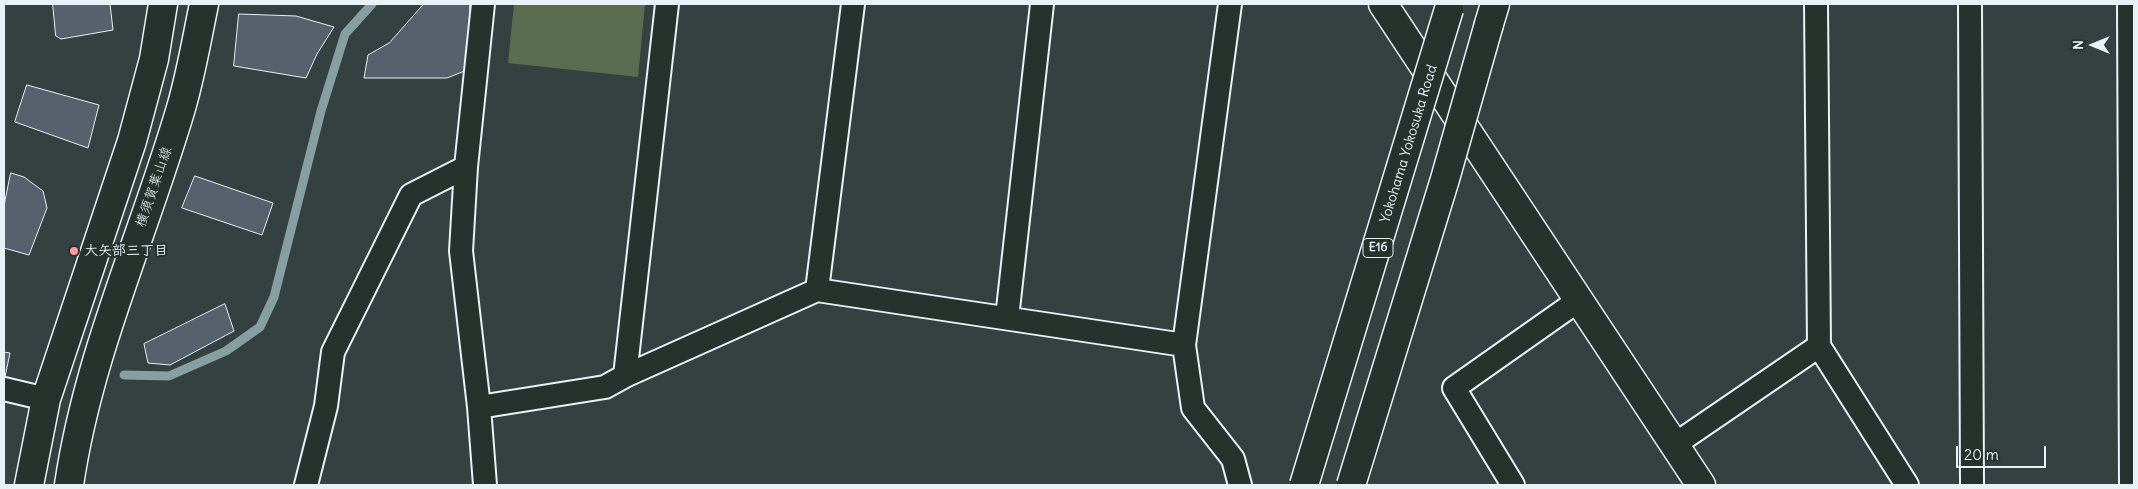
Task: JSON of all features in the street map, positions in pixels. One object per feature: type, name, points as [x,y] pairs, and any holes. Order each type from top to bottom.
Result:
[{"type":"main road","points":[[29,485],[46,399],[132,141],[154,59],[164,4]]},
{"type":"main road","name":"横須賀葉山線","points":[[69,485],[82,411],[98,353],[181,106],[204,4]]},
{"type":"main road","points":[[1383,4],[1701,485]]},
{"type":"main road","name":"Yokohama Yokosuka Road","points":[[1304,485],[1450,6]]},
{"type":"main road","points":[[1351,485],[1442,188],[1492,14]]},
{"type":"street","points":[[483,4],[466,167],[462,251],[479,407],[485,485]]},
{"type":"street","points":[[625,376],[667,4]]},
{"type":"street","points":[[816,290],[854,4]]},
{"type":"street","points":[[1007,318],[1042,4]]},
{"type":"street","points":[[1230,4],[1184,345],[1194,408],[1233,458],[1240,485]]},
{"type":"street","points":[[1816,4],[1819,346],[1907,485]]},
{"type":"street","points":[[1970,4],[1972,485]]},
{"type":"street","points":[[2129,4],[2131,485]]},
{"type":"street","points":[[306,485],[326,406],[333,352],[411,194],[466,167]]},
{"type":"street","points":[[479,407],[606,387],[625,376],[816,290],[1184,345]]},
{"type":"street","points":[[1513,485],[1454,388],[1579,300]]},
{"type":"street","points":[[1674,445],[1819,346]]},
{"type":"street","points":[[4,389],[46,399]]},
{"type":"green space","points":[[514,4],[645,4],[638,77],[508,63]]},
{"type":"building","points":[[53,4],[110,4],[113,30],[61,39],[56,36]]},
{"type":"building","points":[[424,4],[470,4],[467,70],[447,78],[364,78],[368,55],[389,43]]},
{"type":"building","points":[[239,14],[296,16],[334,27],[317,54],[306,78],[234,66]]},
{"type":"building","points":[[27,85],[99,105],[88,148],[15,122]]},
{"type":"building","points":[[11,173],[24,177],[43,191],[47,208],[29,255],[4,248],[4,206]]},
{"type":"building","points":[[195,176],[273,203],[262,235],[182,208]]},
{"type":"building","points":[[225,304],[234,331],[170,365],[148,363],[144,344]]},
{"type":"building","points":[[4,352],[10,353],[5,377],[4,376]]},
{"type":"waterway","points":[[124,375],[169,376],[226,351],[260,327],[274,297],[321,111],[345,34],[372,4]]},
{"type":"place","name":"大矢部三丁目","points":[[74,251]]}]
